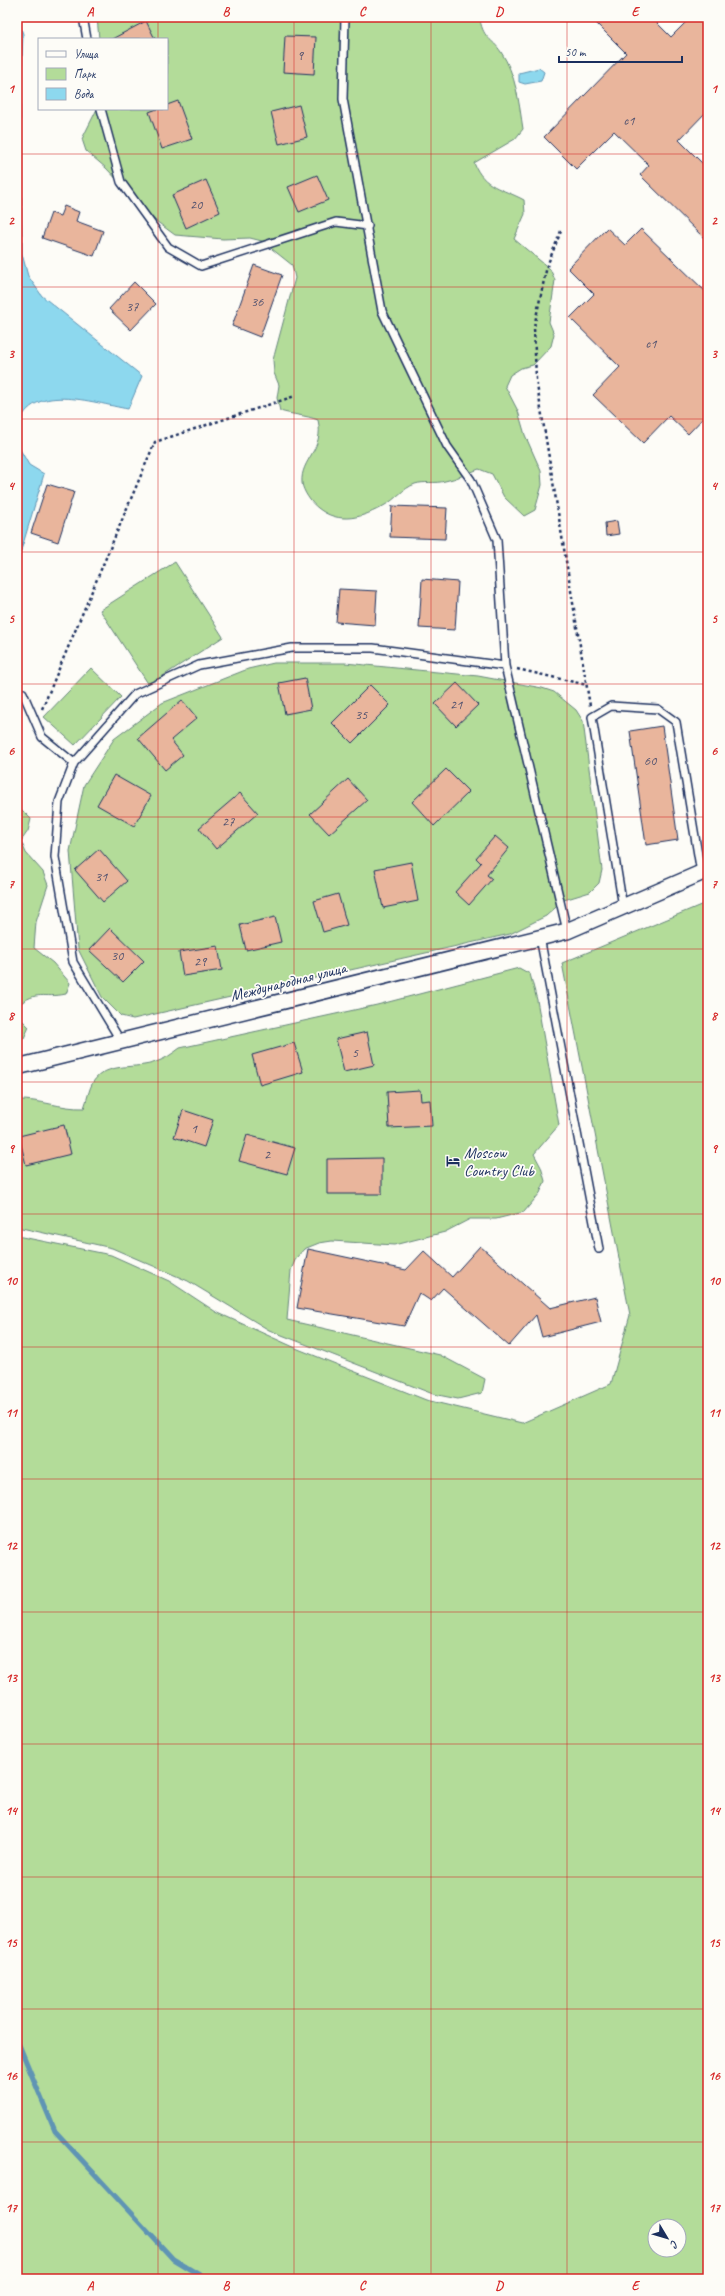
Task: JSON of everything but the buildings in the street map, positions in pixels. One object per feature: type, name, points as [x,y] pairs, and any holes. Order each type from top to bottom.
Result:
[{"type":"street","name":"Международная улица","points":[[17,1067],[120,1040],[567,931],[704,872]]},
{"type":"lane","points":[[83,17],[87,38]]},
{"type":"lane","points":[[345,17],[343,99],[368,226],[382,311],[447,446],[471,480],[497,540],[505,666],[567,931]]},
{"type":"lane","points":[[101,110],[121,182],[168,247],[201,266],[336,222],[368,226]]},
{"type":"lane","points":[[120,1040],[73,962],[55,858],[59,802],[74,763],[135,694],[199,665],[292,648],[373,648],[505,666]]},
{"type":"lane","points":[[23,693],[42,737],[74,763]]},
{"type":"lane","points":[[623,907],[592,718],[611,706],[658,709],[676,722],[704,872]]},
{"type":"lane","points":[[540,937],[599,1249]]},
{"type":"path","points":[[561,231],[548,266],[534,327],[536,379],[592,718]]},
{"type":"path","points":[[36,724],[155,442],[295,396]]},
{"type":"path","points":[[505,666],[587,684]]},
{"type":"path","points":[[17,2271],[24,2279]]},
{"type":"green space","points":[[97,17],[482,17],[480,20],[486,35],[498,47],[510,70],[516,89],[523,129],[515,139],[474,163],[478,171],[488,183],[524,200],[525,214],[514,239],[550,269],[555,280],[549,322],[554,334],[551,346],[533,365],[521,368],[510,375],[505,386],[518,411],[525,435],[541,471],[542,485],[535,510],[524,516],[504,497],[492,474],[479,469],[449,480],[415,484],[377,510],[351,518],[334,517],[318,508],[313,503],[308,497],[303,486],[302,475],[318,439],[318,420],[280,411],[277,398],[279,385],[274,373],[273,360],[295,278],[292,265],[262,241],[250,238],[223,239],[175,235],[156,221],[106,168],[86,151],[82,139],[96,110],[168,110],[168,38],[99,38]]},
{"type":"green space","points":[[175,562],[223,637],[149,685],[100,610]]},
{"type":"green space","points":[[274,663],[345,663],[478,676],[542,688],[554,692],[576,710],[583,721],[602,870],[599,883],[590,892],[564,900],[546,916],[510,934],[133,1019],[121,1016],[102,997],[78,949],[70,851],[84,785],[114,739],[162,703],[248,669]]},
{"type":"green space","points":[[91,668],[121,697],[75,745],[44,717]]},
{"type":"green space","points":[[22,810],[31,819],[28,831],[21,841],[26,853],[43,872],[48,885],[36,922],[34,948],[53,963],[70,983],[66,994],[36,996],[17,1006],[17,811]]},
{"type":"green space","points":[[708,902],[708,2279],[17,2279],[17,1236],[111,1255],[169,1281],[216,1312],[298,1349],[426,1400],[522,1423],[611,1384],[630,1315],[562,963]]},
{"type":"green space","points":[[519,968],[530,974],[537,1000],[559,1125],[534,1154],[541,1167],[545,1181],[540,1193],[524,1212],[496,1219],[470,1219],[445,1232],[394,1245],[332,1241],[319,1243],[304,1249],[296,1258],[291,1270],[287,1320],[440,1355],[485,1379],[482,1393],[458,1399],[433,1394],[269,1330],[188,1281],[112,1248],[17,1227],[17,1100],[84,1108],[93,1082],[99,1075],[106,1071],[156,1062],[180,1048],[377,1005]]},
{"type":"green space","points":[[17,1008],[20,1018],[29,1027],[24,1038],[17,1043]]},
{"type":"water","points":[[17,17],[23,34],[20,108],[22,254],[28,276],[42,296],[142,376],[128,409],[63,398],[47,400],[34,405],[23,415],[17,431]]},
{"type":"water","points":[[539,68],[544,72],[541,81],[525,84],[519,82],[519,73]]},
{"type":"water","points":[[17,444],[29,465],[44,474],[17,564]]},
{"type":"waterway","points":[[17,2040],[55,2131],[173,2259],[206,2279]]},
{"type":"place","name":"Moscow Country Club","points":[[453,1161]]}]
